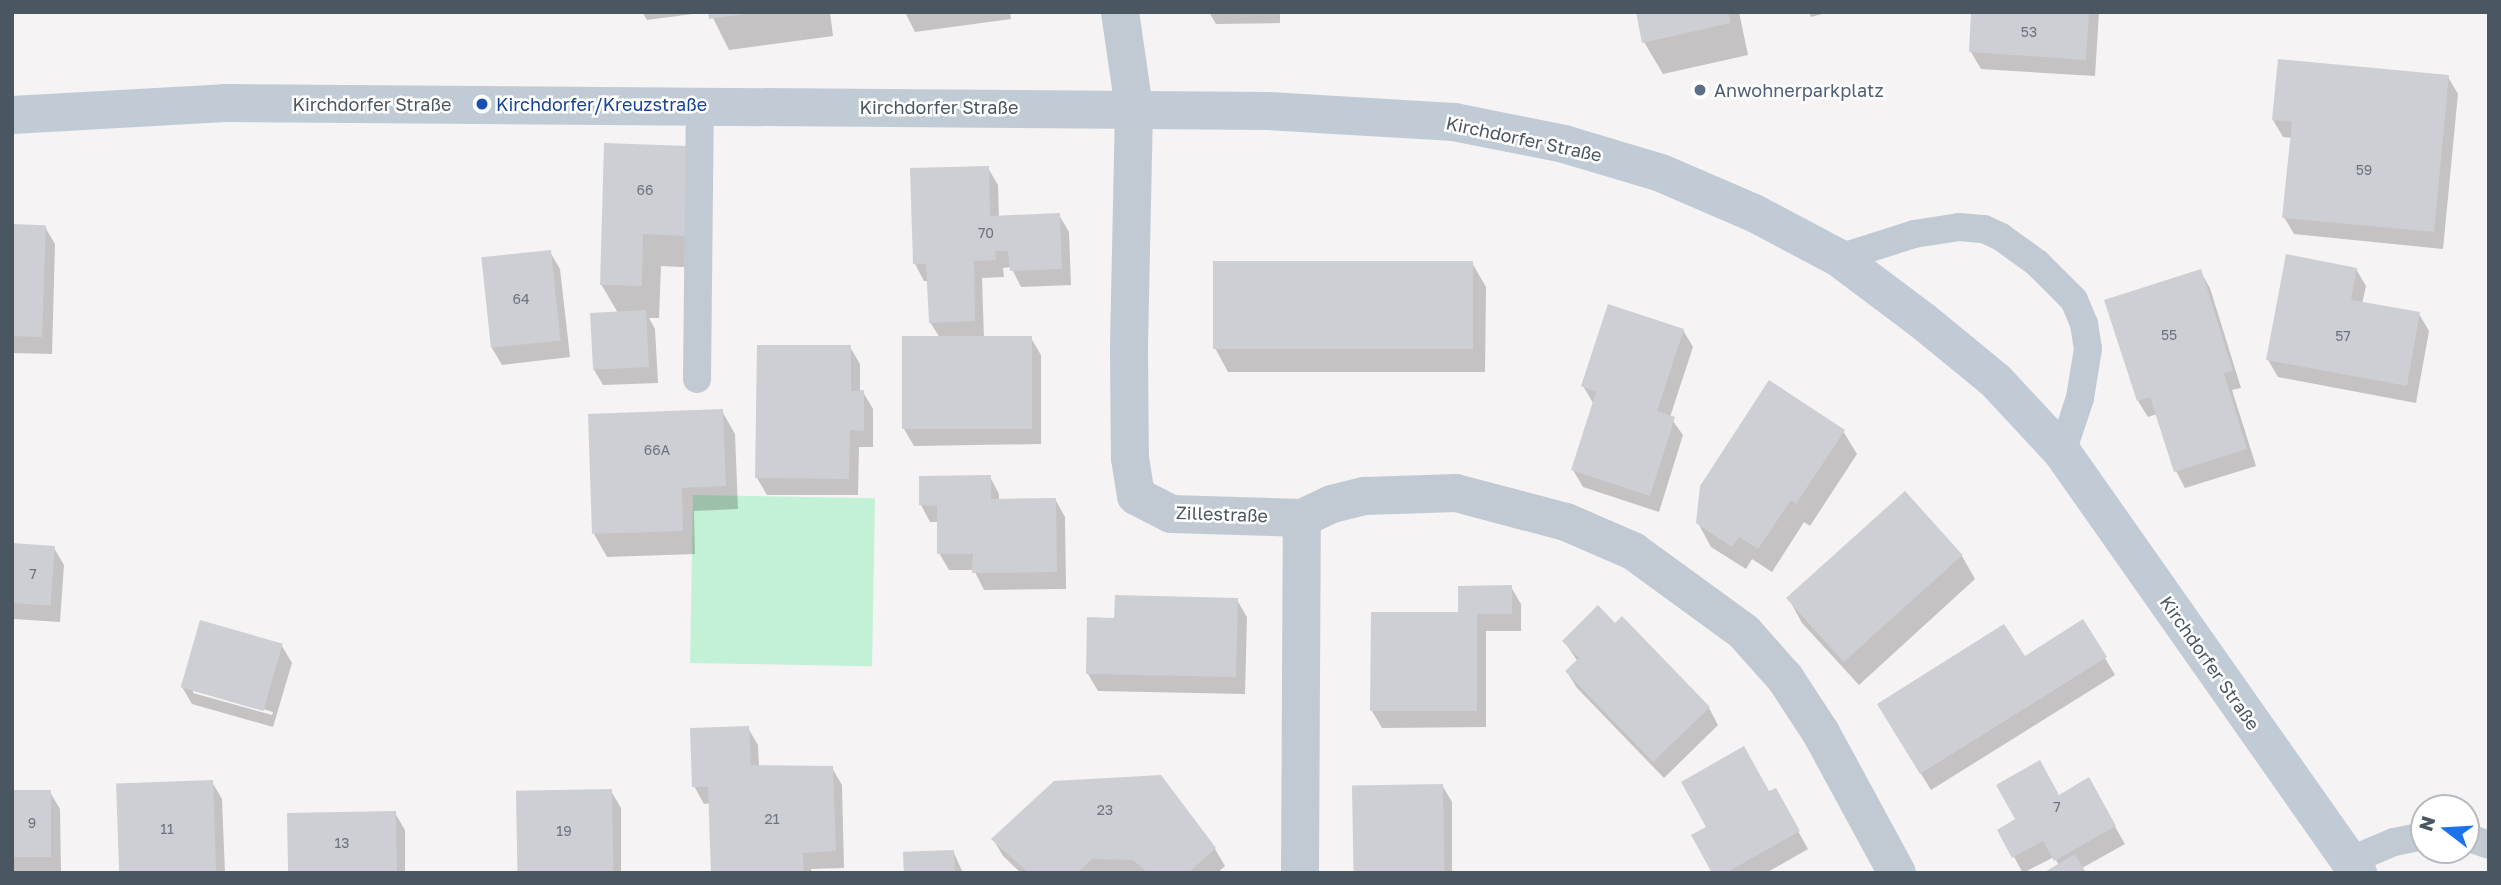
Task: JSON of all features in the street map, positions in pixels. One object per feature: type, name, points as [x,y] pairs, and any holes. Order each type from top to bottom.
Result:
[{"type":"street","points":[[1120,12],[1133,108]]},
{"type":"street","name":"Kirchdorfer Straße","points":[[12,115],[225,103],[1133,108],[1454,122],[1564,144],[1661,173],[1754,214],[1839,258],[1923,321],[1996,381],[2062,452],[2354,867]]},
{"type":"street","name":"Zillestraße","points":[[1133,108],[1129,365],[1130,458],[1136,496],[1171,514],[1303,518]]},
{"type":"street","points":[[1300,873],[1303,518],[1332,504],[1366,496],[1456,493],[1566,522],[1633,551],[1744,632],[1785,678],[1821,733],[1897,873]]},
{"type":"lane","points":[[697,379],[700,106]]},
{"type":"lane","points":[[1839,258],[1914,234],[1959,228],[1984,229],[2001,237],[2037,263],[2074,300],[2084,324],[2088,349],[2080,398],[2062,452]]},
{"type":"lane","points":[[2354,867],[2394,842],[2410,839]]},
{"type":"green space","points":[[693,495],[875,498],[872,666],[690,663]]},
{"type":"building","points":[[708,12],[745,12],[745,14],[709,19]]},
{"type":"building","points":[[1636,12],[1728,12],[1731,23],[1642,43]]},
{"type":"building","points":[[1971,12],[2089,12],[2086,60],[1969,52]]},
{"type":"building","points":[[2278,59],[2449,75],[2434,232],[2282,218],[2292,122],[2272,120]]},
{"type":"building","points":[[604,143],[688,146],[685,236],[643,234],[642,286],[600,285]]},
{"type":"building","points":[[989,166],[990,216],[1060,213],[1062,269],[1010,271],[1008,251],[995,251],[996,260],[974,261],[975,321],[929,323],[926,264],[913,264],[910,168]]},
{"type":"building","points":[[12,224],[46,225],[42,337],[12,336]]},
{"type":"building","points":[[551,250],[561,341],[491,348],[481,257]]},
{"type":"building","points":[[2286,254],[2357,268],[2351,300],[2420,312],[2407,386],[2266,360]]},
{"type":"building","points":[[1213,261],[1473,261],[1473,349],[1213,349]]},
{"type":"building","points":[[2201,269],[2233,371],[2224,373],[2247,449],[2174,472],[2150,397],[2137,401],[2104,300]]},
{"type":"building","points":[[1608,304],[1684,329],[1657,411],[1675,417],[1650,496],[1571,470],[1596,392],[1581,386]]},
{"type":"building","points":[[646,310],[649,367],[593,370],[590,313]]},
{"type":"building","points":[[902,336],[1032,336],[1032,429],[902,429]]},
{"type":"building","points":[[757,345],[851,345],[851,391],[864,390],[864,431],[850,430],[849,479],[755,478]]},
{"type":"building","points":[[1769,380],[1845,430],[1796,504],[1791,500],[1758,549],[1739,537],[1732,547],[1696,523],[1700,486]]},
{"type":"building","points":[[723,409],[726,486],[682,488],[683,531],[592,534],[588,414]]},
{"type":"building","points":[[991,475],[991,499],[1056,498],[1057,572],[972,573],[973,554],[937,554],[937,506],[919,505],[919,476]]},
{"type":"building","points":[[1905,491],[1963,555],[1844,662],[1786,598]]},
{"type":"building","points":[[12,543],[55,546],[51,606],[12,603]]},
{"type":"building","points":[[1512,585],[1512,614],[1477,614],[1477,711],[1370,711],[1371,612],[1458,612],[1458,586]]},
{"type":"building","points":[[1115,595],[1238,598],[1236,677],[1086,674],[1087,617],[1114,618]]},
{"type":"building","points":[[1598,605],[1615,623],[1622,616],[1710,707],[1653,762],[1565,671],[1579,658],[1562,641]]},
{"type":"building","points":[[2083,619],[2107,657],[1920,774],[1877,704],[2004,624],[2025,656]]},
{"type":"building","points":[[200,620],[283,644],[263,711],[181,687]]},
{"type":"building","points":[[749,726],[751,765],[833,766],[836,851],[803,853],[804,873],[711,873],[708,787],[692,787],[690,728]]},
{"type":"building","points":[[1744,746],[1769,791],[1776,788],[1800,831],[1726,873],[1712,873],[1691,835],[1706,827],[1681,782]]},
{"type":"building","points":[[2040,760],[2059,795],[2089,777],[2116,826],[2054,861],[2043,841],[2012,858],[1997,830],[2015,819],[1996,785]]},
{"type":"building","points":[[1161,775],[1216,848],[1188,873],[1148,873],[1133,860],[1092,859],[1077,873],[1029,873],[991,839],[1054,781]]},
{"type":"building","points":[[213,780],[216,873],[119,873],[116,783]]},
{"type":"building","points":[[1443,784],[1445,873],[1354,873],[1352,786]]},
{"type":"building","points":[[612,789],[613,873],[517,873],[516,791]]},
{"type":"building","points":[[12,790],[51,790],[51,857],[12,857]]},
{"type":"building","points":[[396,811],[397,873],[288,873],[287,813]]},
{"type":"building","points":[[954,850],[955,873],[904,873],[903,852]]},
{"type":"building","points":[[2075,854],[2086,873],[2043,873]]},
{"type":"place","name":"Anwohnerparkplatz","points":[[1700,90]]},
{"type":"place","name":"Kirchdorfer/Kreuzstraße","points":[[482,104]]}]
